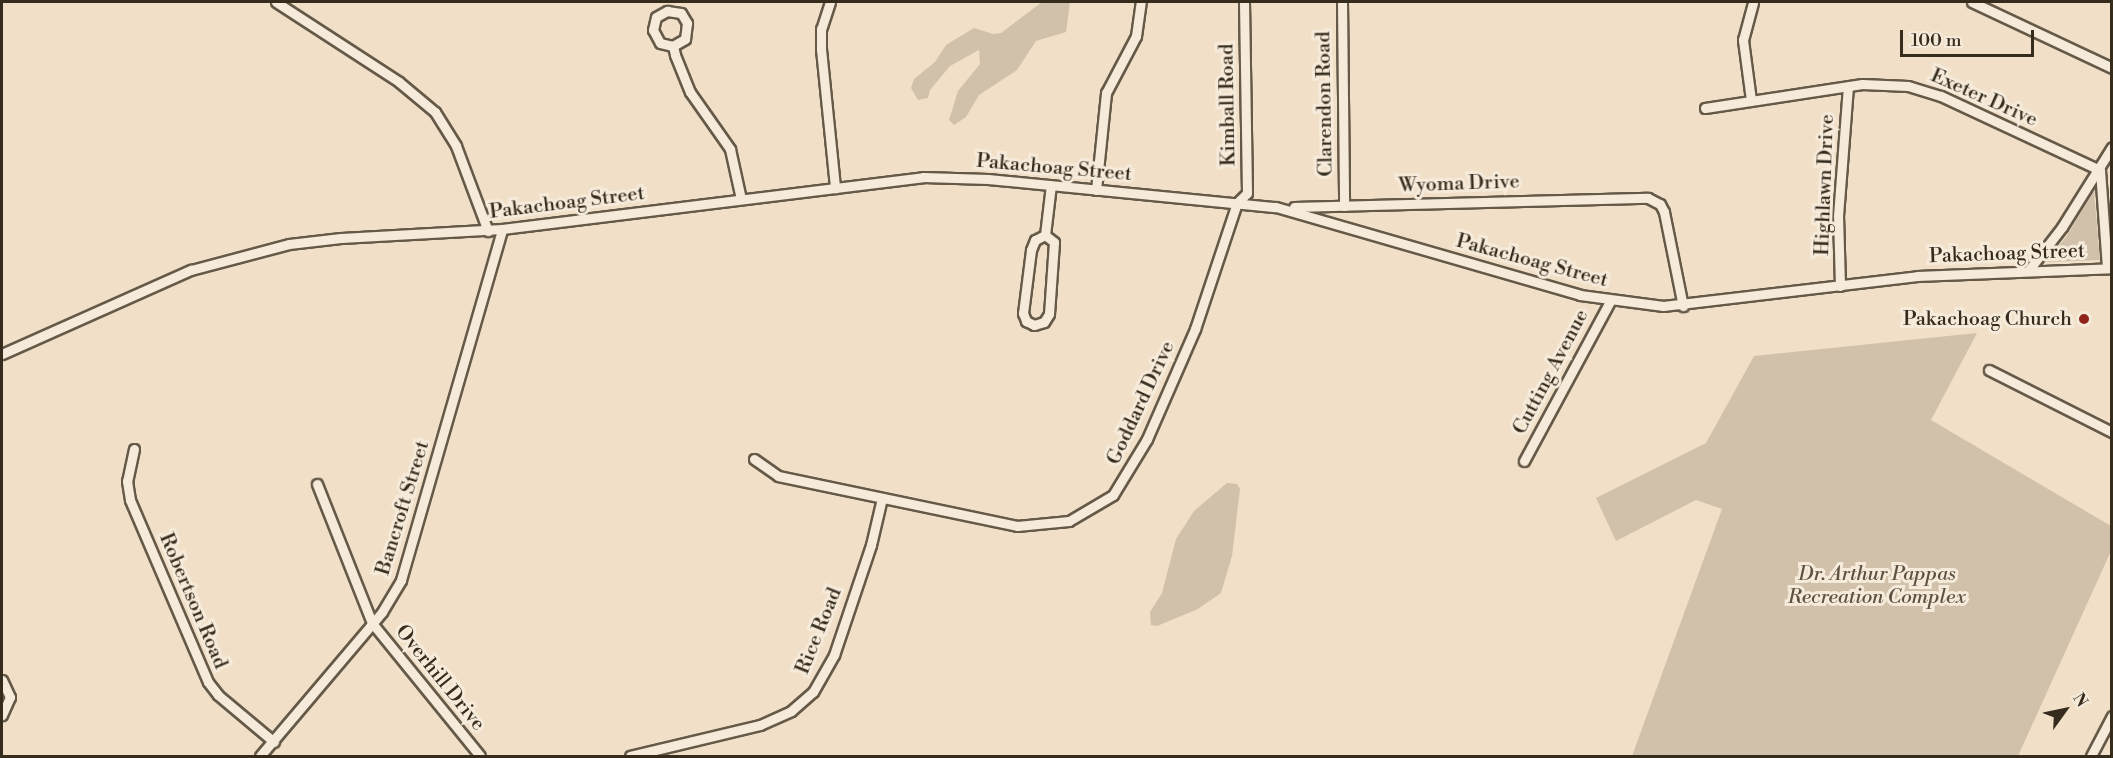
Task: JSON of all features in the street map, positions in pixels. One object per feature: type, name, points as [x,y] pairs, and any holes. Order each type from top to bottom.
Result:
[{"type":"street","points":[[276,2],[399,82],[435,112],[456,146],[488,231]]},
{"type":"street","points":[[830,2],[821,28],[821,49],[835,188]]},
{"type":"street","points":[[1096,189],[1106,93],[1136,36],[1141,2]]},
{"type":"street","name":"Kimball Road","points":[[1237,203],[1247,193],[1244,2]]},
{"type":"street","name":"Clarendon Road","points":[[1341,2],[1344,206]]},
{"type":"street","points":[[1751,100],[1743,40],[1753,2]]},
{"type":"street","points":[[1972,2],[2112,68]]},
{"type":"street","points":[[673,46],[690,92],[730,150],[741,199]]},
{"type":"street","name":"Exeter Drive","points":[[1705,108],[1848,86],[1876,84],[1921,89],[2100,170]]},
{"type":"street","name":"Highlawn Drive","points":[[1840,286],[1838,216],[1848,86]]},
{"type":"street","points":[[2028,271],[2100,170],[2112,147]]},
{"type":"street","points":[[2100,170],[2109,268]]},
{"type":"street","name":"Pakachoag Street","points":[[2,354],[157,284],[246,254],[323,239],[488,231],[945,176],[1276,207],[1610,301],[1683,306],[1917,276],[2109,268]]},
{"type":"street","points":[[1045,235],[1051,185]]},
{"type":"street","name":"Wyoma Drive","points":[[1276,207],[1643,197],[1657,201],[1664,212],[1683,306]]},
{"type":"street","name":"Goddard Drive","points":[[754,459],[777,476],[1028,527],[1069,521],[1105,502],[1120,487],[1137,459],[1190,340],[1237,203]]},
{"type":"street","name":"Bancroft Street","points":[[260,756],[274,742],[394,594],[412,548],[471,328],[498,253],[502,229]]},
{"type":"street","points":[[1045,235],[1054,242],[1049,314],[1044,322],[1034,325],[1026,321],[1023,313],[1031,250],[1035,240],[1045,235]]},
{"type":"street","name":"Cutting Avenue","points":[[1524,460],[1610,301]]},
{"type":"street","points":[[1989,370],[2112,432]]},
{"type":"street","name":"Robertson Road","points":[[134,449],[129,496],[208,682],[218,696],[274,742]]},
{"type":"street","name":"Overhill Drive","points":[[317,484],[372,622],[480,756]]},
{"type":"street","name":"Rice Road","points":[[630,756],[760,725],[791,711],[813,692],[834,655],[871,545],[882,498]]},
{"type":"street","points":[[2,680],[10,697],[2,715]]},
{"type":"street","points":[[2091,756],[2112,716]]},
{"type":"green space","points":[[1042,2],[1070,2],[1066,32],[1036,41],[1017,70],[979,95],[966,117],[954,125],[949,120],[958,91],[980,64],[979,50],[950,66],[930,90],[928,98],[918,100],[911,88],[914,79],[935,62],[946,45],[974,28],[993,34],[1001,33]]},
{"type":"green space","points":[[2094,191],[2100,260],[2046,262],[2066,237]]},
{"type":"green space","name":"Dr. Arthur Pappas Recreation Complex","points":[[1977,333],[1931,420],[2111,526],[2111,551],[2018,756],[1632,756],[1722,509],[1696,500],[1616,541],[1596,498],[1706,443],[1754,356]]},
{"type":"green space","points":[[1227,483],[1237,484],[1240,489],[1232,556],[1221,593],[1198,609],[1157,626],[1151,625],[1150,612],[1162,593],[1176,539],[1194,511]]},
{"type":"place","name":"Pakachoag Church","points":[[2084,319]]}]
